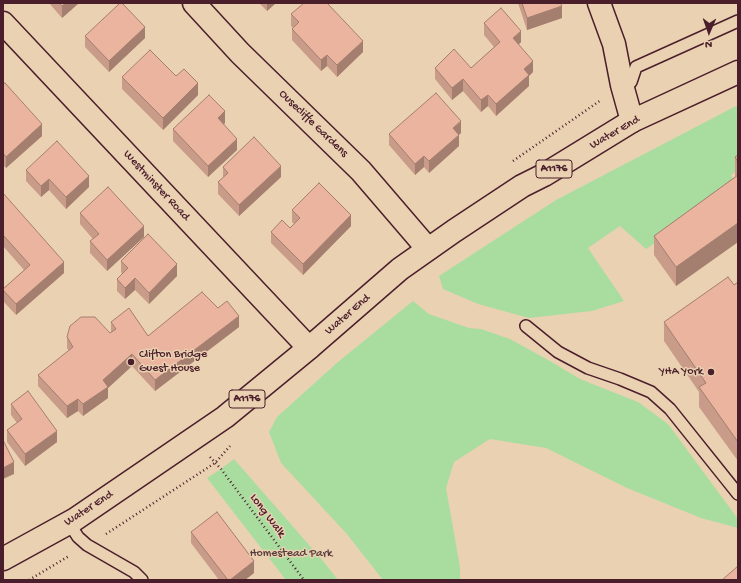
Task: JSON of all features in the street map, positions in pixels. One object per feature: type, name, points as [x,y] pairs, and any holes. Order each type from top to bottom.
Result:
[{"type":"street","name":"Ousecliffe Gardens","points":[[194,3],[240,53],[361,171],[428,249]]},
{"type":"street","points":[[599,3],[614,44],[622,85],[632,121]]},
{"type":"street","name":"Westminster Road","points":[[3,23],[309,348]]},
{"type":"street","name":"Water End","points":[[3,559],[69,523],[225,416],[309,348],[400,270],[428,249],[522,186],[544,175],[632,121],[738,72]]},
{"type":"lane","points":[[622,85],[631,82],[636,67],[738,21]]},
{"type":"lane","points":[[526,326],[558,352],[588,368],[651,392],[670,408],[738,494]]},
{"type":"lane","points":[[69,523],[78,537],[87,545],[134,572],[142,580]]},
{"type":"path","points":[[544,140],[622,85]]},
{"type":"path","name":"Long Walk","points":[[215,463],[304,580]]},
{"type":"green space","points":[[738,105],[738,170],[731,175],[738,189],[646,249],[620,226],[588,248],[624,301],[592,311],[529,318],[478,304],[443,289],[439,276],[556,200]]},
{"type":"green space","points":[[413,301],[429,314],[469,328],[481,329],[510,339],[580,379],[638,402],[668,424],[738,519],[738,528],[701,518],[627,488],[546,448],[490,439],[454,462],[446,488],[460,567],[460,580],[383,580],[346,533],[281,463],[269,432],[277,417],[338,362]]},
{"type":"green space","name":"Homestead Park","points":[[234,459],[338,580],[286,580],[207,478]]},
{"type":"building","points":[[59,3],[66,3],[62,6]]},
{"type":"building","points":[[120,3],[122,3],[145,27],[109,61],[85,36]]},
{"type":"building","points":[[304,3],[327,3],[363,41],[337,65],[327,55],[321,60],[292,29],[299,22],[291,14]]},
{"type":"building","points":[[522,3],[560,3],[562,6],[527,18]]},
{"type":"building","points":[[501,8],[521,31],[513,38],[533,61],[524,69],[529,75],[496,104],[488,95],[481,100],[463,79],[452,88],[435,68],[454,49],[471,68],[500,42],[484,23]]},
{"type":"building","points":[[150,50],[176,76],[184,69],[198,83],[163,118],[122,77]]},
{"type":"building","points":[[5,83],[42,124],[6,157],[3,153],[3,84]]},
{"type":"building","points":[[436,93],[461,121],[453,128],[459,135],[429,161],[424,156],[415,164],[389,134]]},
{"type":"building","points":[[209,95],[225,111],[218,118],[237,139],[208,166],[173,129]]},
{"type":"building","points":[[254,137],[281,166],[239,205],[218,182],[228,173],[223,167]]},
{"type":"building","points":[[57,141],[89,176],[66,197],[49,179],[41,186],[26,170]]},
{"type":"building","points":[[738,155],[738,162],[735,157]]},
{"type":"building","points":[[738,175],[738,223],[676,267],[654,236]]},
{"type":"building","points":[[319,183],[351,215],[303,264],[271,232],[282,220],[290,228],[300,218],[292,210]]},
{"type":"building","points":[[108,187],[144,226],[107,260],[90,241],[99,234],[80,213]]},
{"type":"building","points":[[3,193],[64,262],[16,304],[3,289],[30,265],[3,235]]},
{"type":"building","points":[[148,234],[177,264],[149,293],[135,278],[125,288],[117,279],[128,268],[121,261]]},
{"type":"building","name":"YHA York","points":[[728,277],[734,285],[738,282],[738,442],[699,387],[706,383],[664,322]]},
{"type":"building","name":"Clifton Bridge Guest House","points":[[202,292],[218,308],[227,301],[239,316],[155,380],[132,354],[103,380],[108,387],[83,404],[78,399],[67,406],[38,375],[73,347],[67,337],[70,326],[81,317],[95,317],[110,333],[116,329],[111,322],[129,308],[148,336]]},
{"type":"building","points":[[28,391],[57,431],[25,454],[7,430],[22,419],[11,404]]},
{"type":"building","points":[[3,440],[14,462],[3,468]]},
{"type":"building","points":[[217,512],[254,561],[230,580],[228,580],[191,532]]},
{"type":"building","points":[[738,566],[738,580],[722,580]]},
{"type":"place","name":"Clifton Bridge Guest House","points":[[131,362]]},
{"type":"place","name":"YHA York","points":[[711,372]]}]
